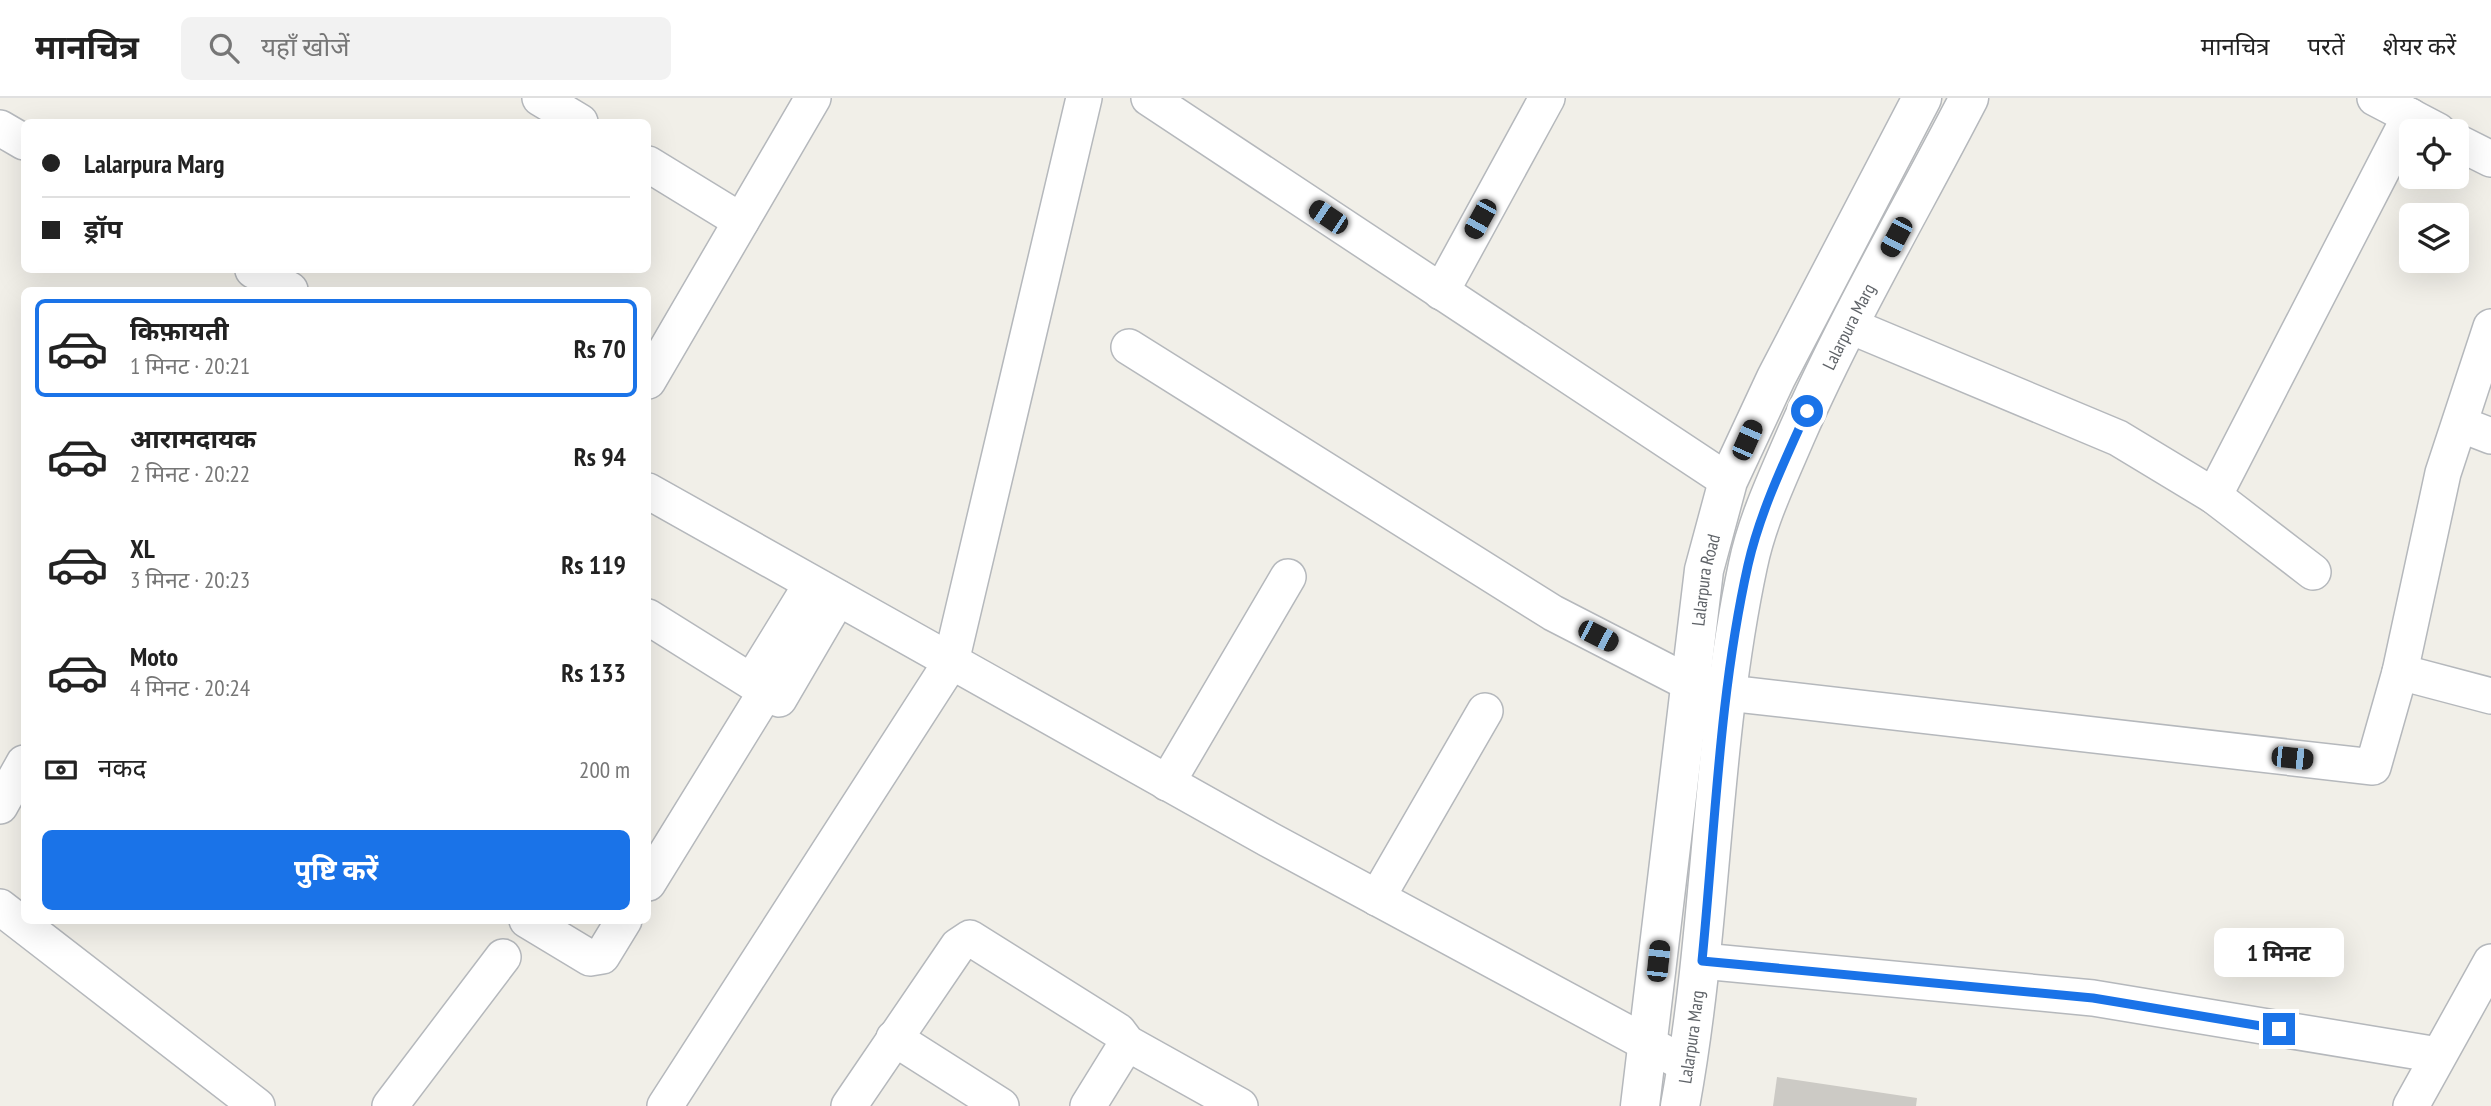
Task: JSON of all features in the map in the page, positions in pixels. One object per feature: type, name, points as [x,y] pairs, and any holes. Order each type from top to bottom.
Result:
[{"type":"street","points":[[540,98],[575,119]]},
{"type":"street","points":[[651,377],[813,98]]},
{"type":"street","points":[[665,1106],[951,662],[1084,98]]},
{"type":"street","points":[[1149,98],[1728,481]]},
{"type":"street","points":[[1441,292],[1547,98]]},
{"type":"street","name":"Lalarpura Road","points":[[1640,1106],[1704,570],[1728,481],[1776,378],[1922,98]]},
{"type":"street","name":"Lalarpura Marg","points":[[1680,1106],[1702,961],[1728,693],[1748,564],[1777,479],[1826,366],[1969,98]]},
{"type":"street","points":[[2375,98],[2415,119]]},
{"type":"street","points":[[0,128],[21,140]]},
{"type":"street","points":[[2469,148],[2491,159]]},
{"type":"street","points":[[651,166],[741,222]]},
{"type":"street","points":[[2214,496],[2399,168]]},
{"type":"street","points":[[259,273],[284,287]]},
{"type":"street","points":[[1848,325],[2118,438],[2214,496],[2313,572]]},
{"type":"street","points":[[1129,347],[1553,614],[1689,683],[1728,693],[2373,768],[2400,672],[2443,473],[2475,430],[2491,327]]},
{"type":"street","points":[[651,493],[1167,783],[1687,1065]]},
{"type":"street","points":[[1167,783],[1288,577]]},
{"type":"street","points":[[651,878],[824,591]]},
{"type":"street","points":[[651,619],[766,690]]},
{"type":"street","points":[[2400,672],[2491,696]]},
{"type":"street","points":[[1377,898],[1485,711]]},
{"type":"street","points":[[0,806],[21,768]]},
{"type":"street","points":[[0,907],[21,923]]},
{"type":"street","points":[[22,924],[257,1106]]},
{"type":"street","points":[[534,924],[590,958],[602,956],[622,924]]},
{"type":"street","points":[[849,1106],[958,946],[970,938],[1118,1031],[1127,1043],[1240,1106]]},
{"type":"street","points":[[390,1106],[503,957]]},
{"type":"street","points":[[1702,961],[2093,998],[2438,1055]]},
{"type":"street","points":[[2411,1106],[2491,962]]},
{"type":"street","points":[[894,1038],[1001,1106]]},
{"type":"street","points":[[1088,1106],[1127,1043]]},
{"type":"building","points":[[1777,1077],[1917,1098],[1916,1106],[1773,1106]]},
{"type":"route","points":[[1807,411],[1777,479],[1748,564],[1728,693],[1702,961],[2093,998],[2279,1029]]}]
